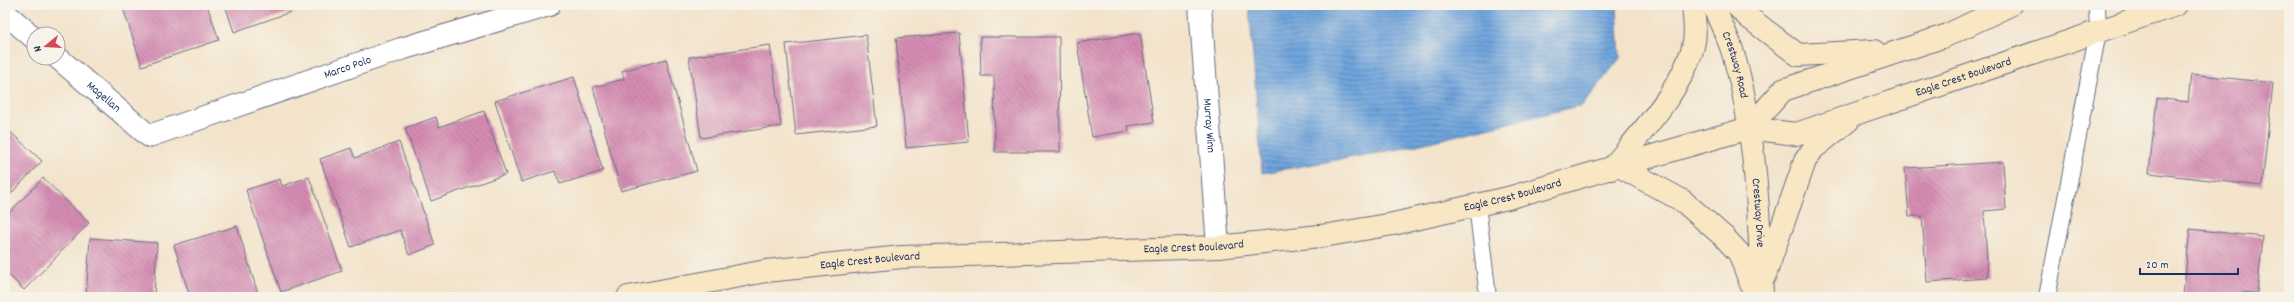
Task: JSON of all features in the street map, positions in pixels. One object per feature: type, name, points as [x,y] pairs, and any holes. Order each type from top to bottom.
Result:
[{"type":"main road","points":[[1694,5],[1694,41],[1685,69],[1657,112],[1615,167],[1683,202],[1724,237],[1738,253],[1760,293]]},
{"type":"main road","name":"Crestway Road","points":[[1713,5],[1732,50],[1749,128]]},
{"type":"main road","points":[[1736,5],[1748,17],[1798,56],[1902,50]]},
{"type":"main road","points":[[1749,128],[1783,90],[1945,36],[2010,5]]},
{"type":"main road","name":"Eagle Crest Boulevard","points":[[628,297],[766,272],[902,257],[1218,247],[1328,235],[1393,224],[1477,205],[1749,128],[1796,134],[2176,5]]},
{"type":"main road","points":[[1760,293],[1805,161],[1813,150],[1860,112]]},
{"type":"main road","name":"Crestway Drive","points":[[1749,128],[1760,234],[1760,293]]},
{"type":"street","name":"Marco Polo","points":[[148,136],[400,49],[549,5]]},
{"type":"street","name":"Murray Winn","points":[[1200,5],[1218,247]]},
{"type":"street","points":[[5,13],[26,31]]},
{"type":"street","name":"Magellan","points":[[66,65],[148,136]]},
{"type":"lane","points":[[2048,297],[2098,32],[2097,5]]},
{"type":"lane","points":[[1477,205],[1488,297]]},
{"type":"water","points":[[1249,5],[1617,5],[1620,58],[1583,105],[1400,149],[1262,173]]},
{"type":"building","points":[[122,5],[207,5],[219,40],[142,66]]},
{"type":"building","points":[[225,5],[295,5],[296,10],[234,32]]},
{"type":"building","points":[[305,5],[321,5],[306,10]]},
{"type":"building","points":[[959,33],[969,142],[906,148],[896,38]]},
{"type":"building","points":[[1140,33],[1154,122],[1128,126],[1129,131],[1092,137],[1077,43]]},
{"type":"building","points":[[866,35],[877,126],[796,135],[786,44]]},
{"type":"building","points":[[980,37],[1059,37],[1060,152],[995,152],[994,76],[981,76]]},
{"type":"building","points":[[770,45],[781,126],[701,138],[689,57]]},
{"type":"building","points":[[666,59],[697,171],[621,191],[593,87],[624,79],[622,71]]},
{"type":"building","points":[[2191,74],[2273,83],[2262,186],[2149,173],[2157,98],[2188,102]]},
{"type":"building","points":[[574,77],[603,171],[560,184],[555,171],[521,182],[495,101]]},
{"type":"building","points":[[484,111],[506,174],[431,201],[405,128],[436,117],[439,127]]},
{"type":"building","points":[[5,127],[42,161],[5,200]]},
{"type":"building","points":[[399,142],[435,245],[409,255],[400,230],[351,247],[320,159],[351,148],[355,158]]},
{"type":"building","points":[[2003,162],[2006,209],[1984,211],[1988,278],[1927,282],[1922,216],[1909,216],[1905,168]]},
{"type":"building","points":[[309,177],[342,271],[281,292],[246,190],[280,179],[282,186]]},
{"type":"building","points":[[43,178],[89,223],[24,290],[5,271],[5,217]]},
{"type":"building","points":[[237,226],[259,297],[190,297],[174,245]]},
{"type":"building","points":[[2190,229],[2263,237],[2257,293],[2241,292],[2240,297],[2183,297]]},
{"type":"building","points":[[90,238],[157,243],[154,297],[86,297]]}]
